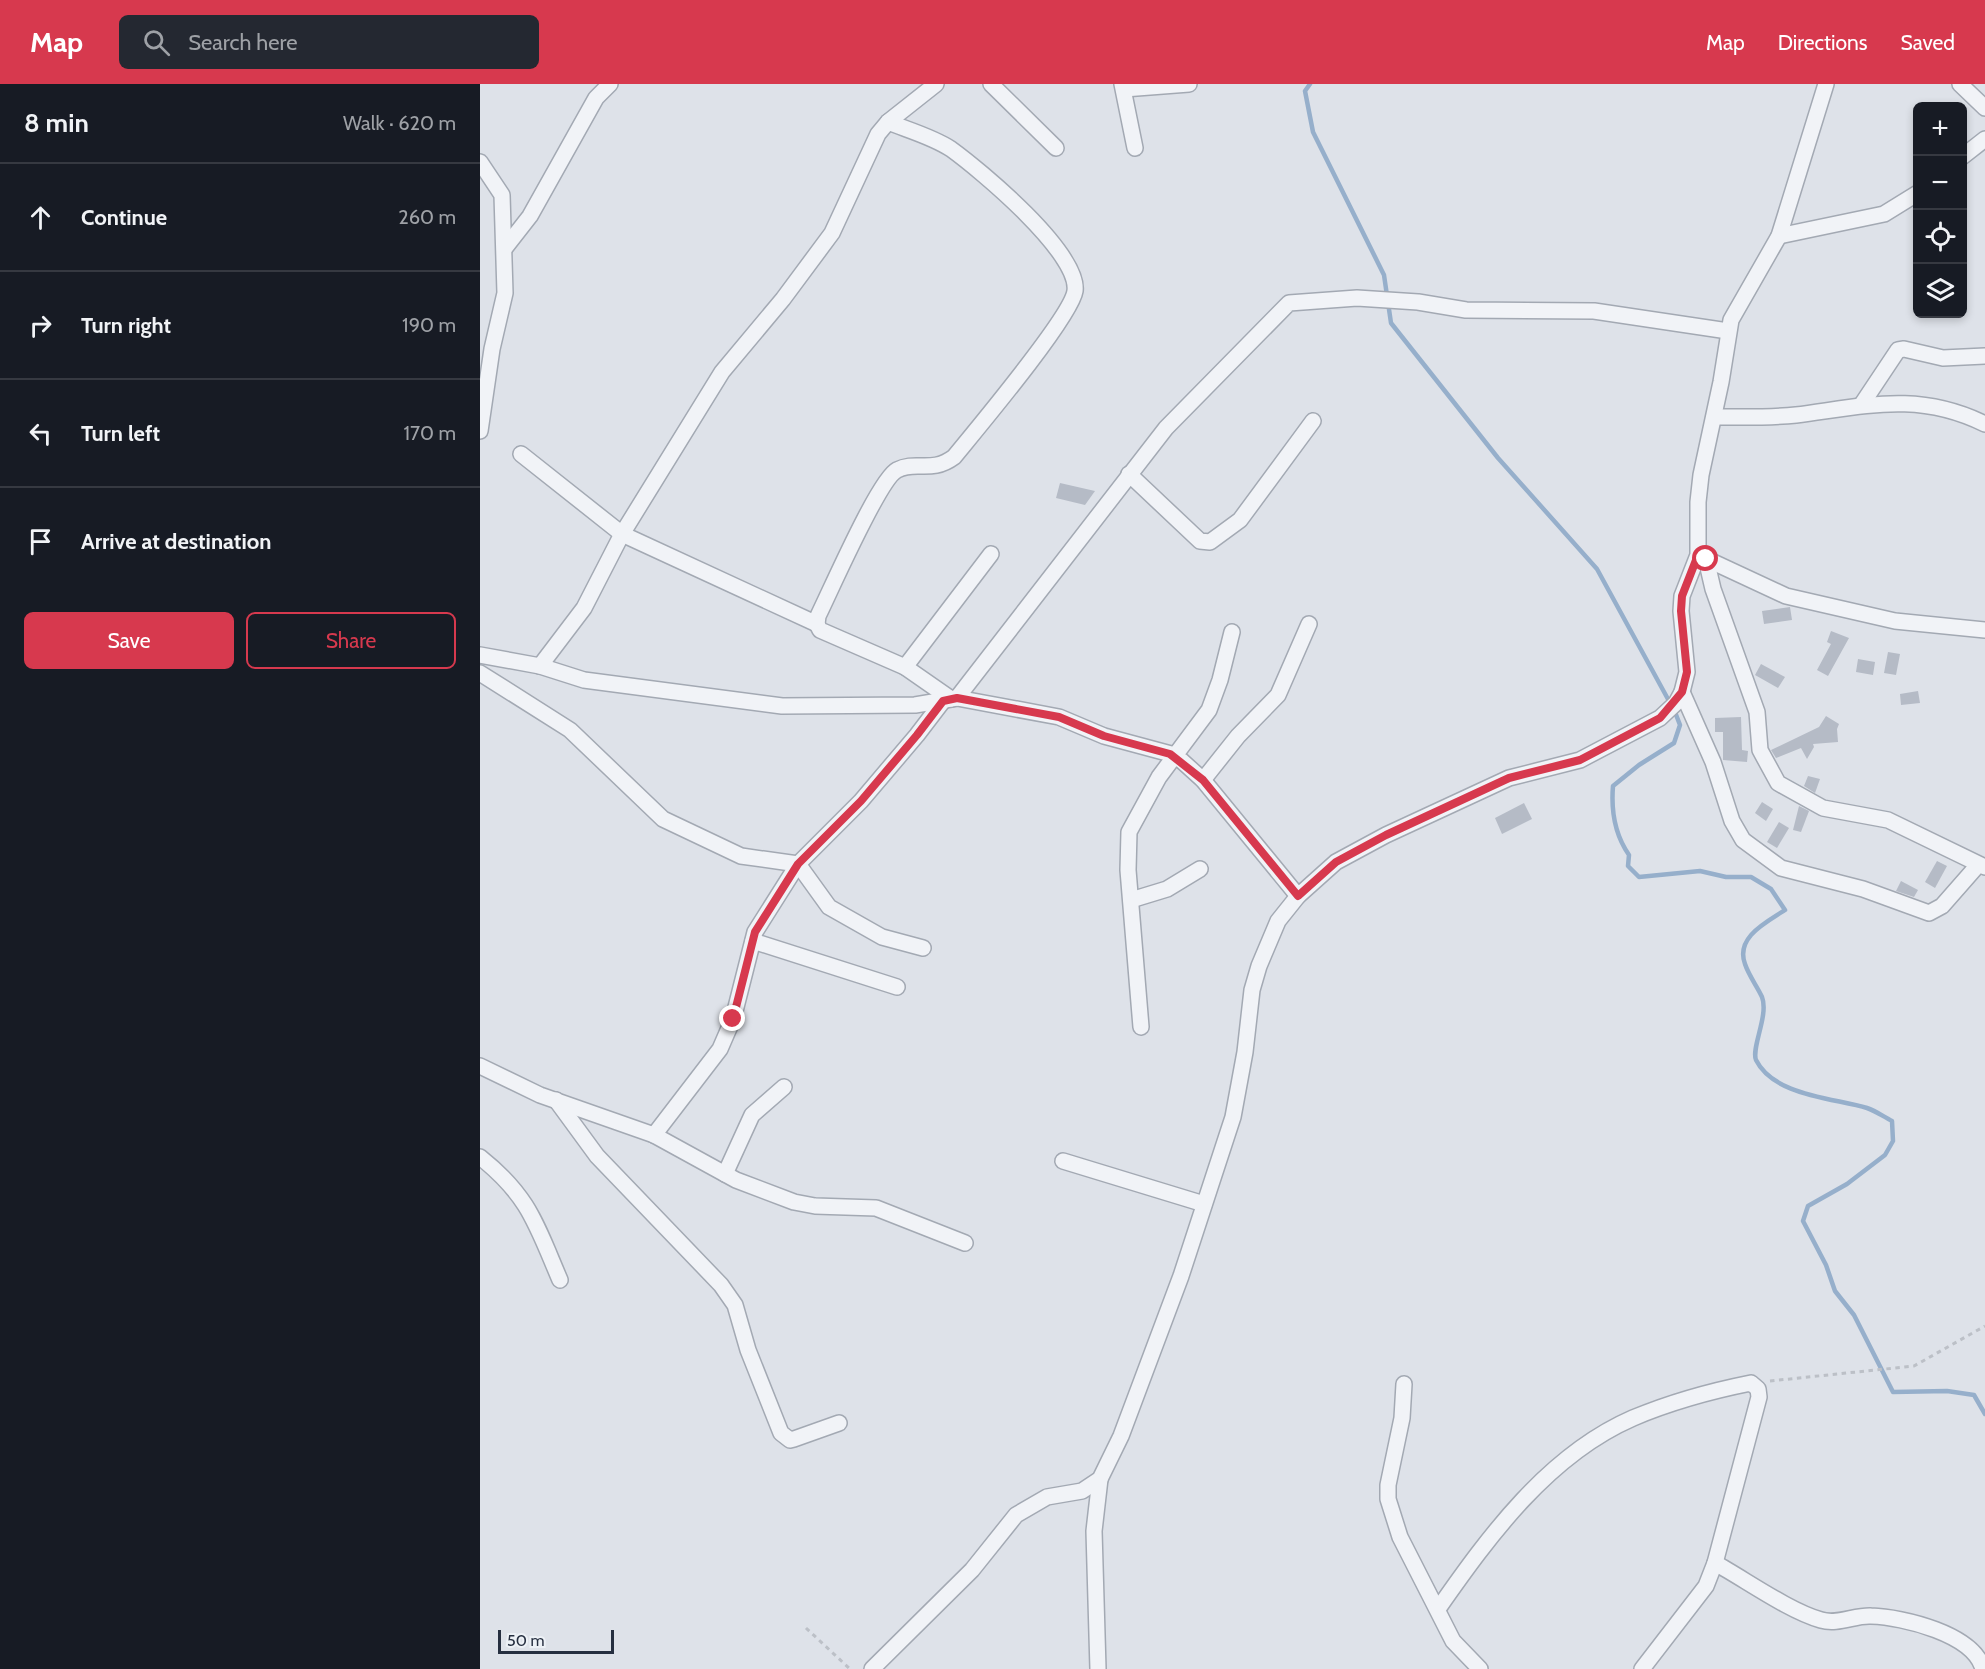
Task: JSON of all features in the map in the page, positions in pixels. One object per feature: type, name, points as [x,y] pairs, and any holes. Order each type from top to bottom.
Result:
[{"type":"street","points":[[505,248],[530,216],[596,98],[610,84]]},
{"type":"street","points":[[540,666],[584,608],[622,534],[722,372],[783,299],[832,233],[868,154],[888,122],[936,84]]},
{"type":"street","points":[[991,84],[1056,148]]},
{"type":"street","points":[[1135,148],[1123,87],[1189,84]]},
{"type":"street","points":[[1682,692],[1713,762],[1732,821],[1743,840],[1781,868],[1863,889],[1929,913],[1942,906],[1981,866],[1888,820],[1823,808],[1778,783],[1760,750],[1757,712],[1702,557],[1698,502],[1728,331],[1731,320],[1779,236],[1826,84]]},
{"type":"street","points":[[1960,84],[1985,108]]},
{"type":"street","points":[[817,624],[878,495],[893,472],[899,468],[942,466],[954,457],[1045,339],[1071,301],[1075,289],[1069,267],[1048,237],[1004,193],[949,148],[888,122]]},
{"type":"street","points":[[1963,156],[1985,139]]},
{"type":"street","points":[[480,162],[502,195],[506,293],[486,348],[480,431]]},
{"type":"street","points":[[1779,236],[1884,214],[1913,196]]},
{"type":"street","points":[[654,1135],[720,1049],[733,1019],[755,932],[798,864],[861,801],[950,699],[1166,428],[1289,303],[1357,298],[1418,302],[1467,310],[1611,312],[1728,331]]},
{"type":"street","points":[[1862,404],[1898,350],[1904,349],[1943,358],[1985,356]]},
{"type":"street","points":[[1714,417],[1795,415],[1862,404],[1932,405],[1985,424]]},
{"type":"street","points":[[1129,474],[1200,541],[1210,542],[1240,520],[1312,421]]},
{"type":"street","points":[[521,454],[622,534],[817,624],[820,630],[905,667],[950,699]]},
{"type":"street","points":[[905,667],[991,555]]},
{"type":"street","points":[[1702,557],[1786,596],[1895,621],[1985,630]]},
{"type":"street","points":[[1098,1669],[1094,1531],[1100,1479],[1121,1436],[1181,1276],[1233,1117],[1245,1052],[1252,990],[1259,966],[1278,921],[1298,896],[1346,856],[1509,778],[1580,760],[1660,718],[1682,692],[1687,672],[1681,611],[1682,596],[1702,557]]},
{"type":"street","points":[[1203,780],[1238,736],[1272,704],[1309,624]]},
{"type":"street","points":[[1141,1027],[1128,870],[1129,832],[1159,777],[1209,710],[1232,632]]},
{"type":"street","points":[[480,655],[540,666],[584,680],[782,706],[915,705],[950,699],[1059,717],[1104,736],[1152,747],[1176,757],[1203,780],[1298,896]]},
{"type":"street","points":[[480,673],[570,730],[663,819],[741,856],[798,864],[829,907],[882,937],[923,948]]},
{"type":"street","points":[[1131,900],[1167,889],[1200,869]]},
{"type":"street","points":[[753,941],[897,987]]},
{"type":"street","points":[[480,1066],[556,1100],[654,1135],[725,1174],[795,1202],[815,1206],[876,1208],[965,1242]]},
{"type":"street","points":[[725,1174],[753,1115],[784,1087]]},
{"type":"street","points":[[556,1100],[597,1156],[721,1285],[735,1305],[748,1350],[781,1433],[790,1440],[839,1423]]},
{"type":"street","points":[[480,1156],[507,1178],[521,1196],[532,1214],[560,1280]]},
{"type":"street","points":[[1063,1161],[1204,1204]]},
{"type":"street","points":[[1438,1609],[1500,1523],[1579,1450],[1632,1419],[1702,1393],[1751,1383],[1758,1389],[1759,1397],[1715,1563],[1698,1598],[1642,1669]]},
{"type":"street","points":[[1404,1384],[1402,1418],[1388,1485],[1388,1499],[1400,1537],[1453,1641],[1480,1669]]},
{"type":"street","points":[[872,1669],[972,1570],[1016,1515],[1047,1497],[1082,1491],[1100,1479]]},
{"type":"street","points":[[1715,1563],[1805,1614],[1823,1621],[1852,1620],[1869,1616],[1905,1620],[1941,1631],[1969,1648],[1983,1669]]},
{"type":"path","points":[[1751,1383],[1914,1366],[1985,1326]]},
{"type":"path","points":[[806,1628],[850,1669]]},
{"type":"building","points":[[1060,483],[1095,491],[1085,505],[1056,498]]},
{"type":"building","points":[[1790,607],[1792,620],[1764,624],[1762,611]]},
{"type":"building","points":[[1831,631],[1849,638],[1828,676],[1817,670],[1831,644],[1827,642]]},
{"type":"building","points":[[1888,652],[1900,654],[1896,675],[1884,673]]},
{"type":"building","points":[[1858,659],[1875,662],[1873,675],[1856,672]]},
{"type":"building","points":[[1761,664],[1785,677],[1778,688],[1755,675]]},
{"type":"building","points":[[1918,691],[1920,703],[1901,705],[1900,694]]},
{"type":"building","points":[[1826,716],[1839,724],[1838,742],[1813,744],[1814,747],[1807,759],[1801,748],[1776,758],[1771,750],[1819,727]]},
{"type":"building","points":[[1741,717],[1742,750],[1748,751],[1747,762],[1723,760],[1723,732],[1715,732],[1715,718]]},
{"type":"building","points":[[1808,776],[1820,779],[1815,793],[1804,786]]},
{"type":"building","points":[[1762,802],[1773,809],[1766,821],[1755,813]]},
{"type":"building","points":[[1524,803],[1532,819],[1502,834],[1495,818]]},
{"type":"building","points":[[1799,806],[1809,811],[1801,832],[1793,830]]},
{"type":"building","points":[[1779,822],[1789,828],[1777,848],[1767,842]]},
{"type":"building","points":[[1937,861],[1947,866],[1935,888],[1925,882]]},
{"type":"building","points":[[1901,881],[1918,890],[1914,897],[1896,891]]},
{"type":"waterway","points":[[1310,84],[1305,91],[1313,132],[1384,275],[1391,323],[1498,458],[1597,569],[1675,712],[1680,725],[1674,743],[1639,765],[1613,786],[1615,822],[1620,839],[1629,855],[1628,866],[1639,877],[1700,871],[1726,877],[1751,877],[1771,889],[1785,910],[1754,931],[1744,946],[1743,954],[1745,964],[1764,1004],[1756,1060],[1765,1072],[1790,1088],[1867,1108],[1892,1121],[1893,1141],[1885,1155],[1847,1184],[1808,1206],[1803,1221],[1826,1265],[1835,1291],[1854,1315],[1893,1392],[1947,1391],[1974,1395],[1985,1414]]},
{"type":"route","points":[[733,1019],[755,932],[798,864],[861,801],[943,701],[957,698],[1059,717],[1104,736],[1152,747],[1170,754],[1182,761],[1203,780],[1298,896],[1336,862],[1386,835],[1509,778],[1564,766],[1580,760],[1660,718],[1676,703],[1682,692],[1687,672],[1681,611],[1682,596],[1698,555],[1706,559]]}]
